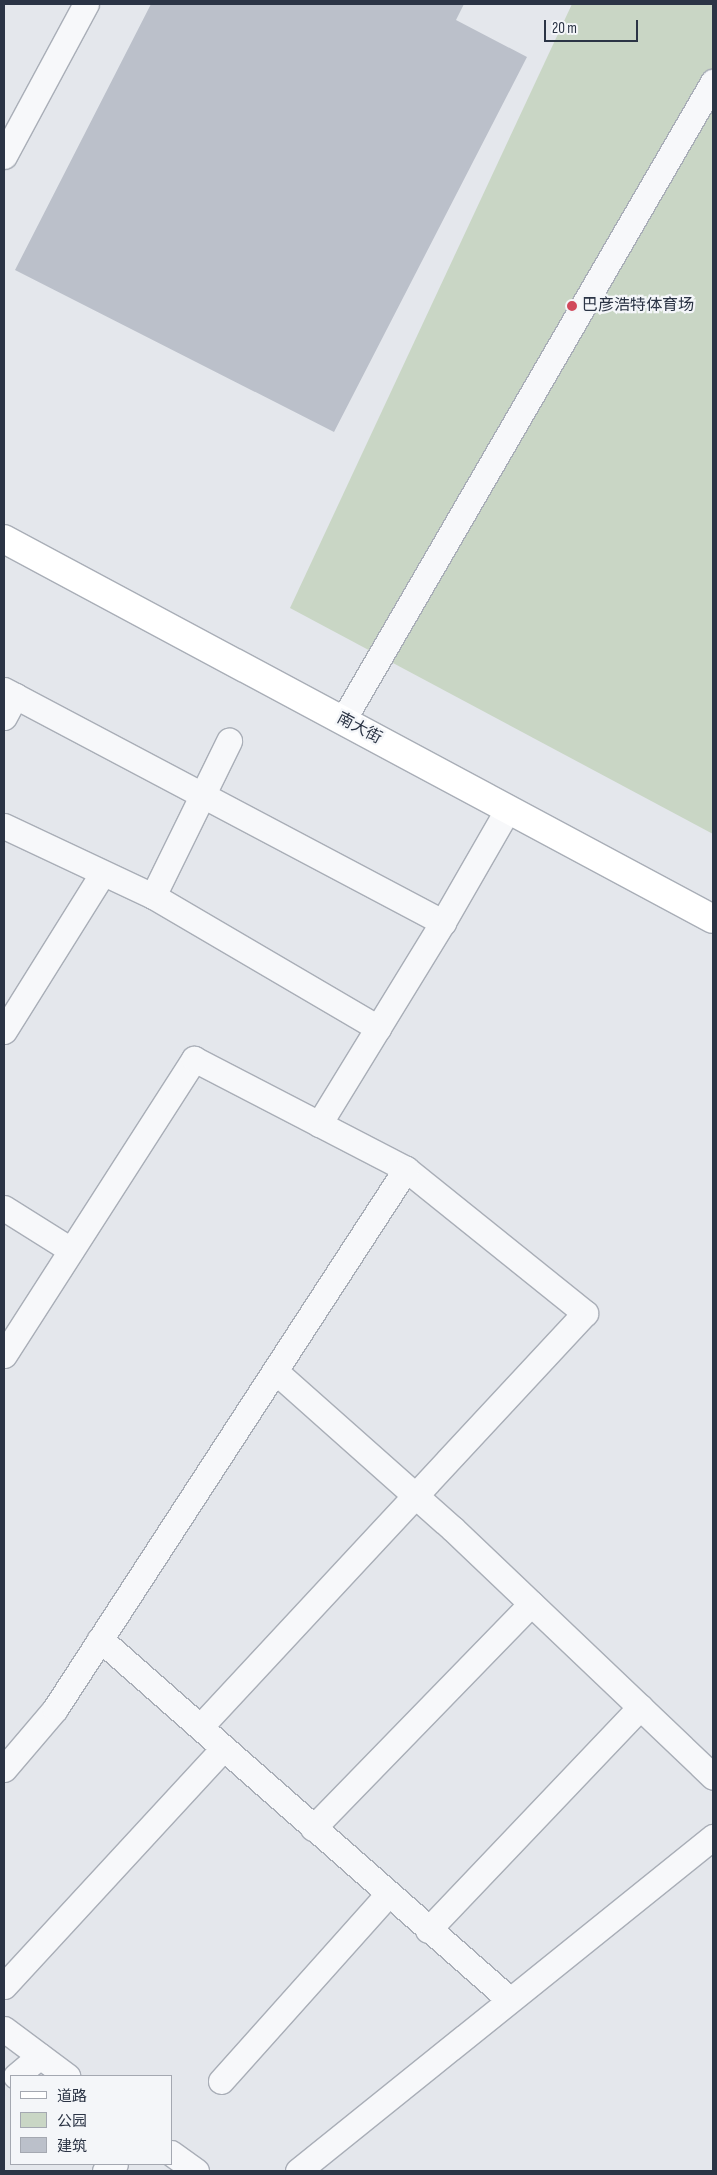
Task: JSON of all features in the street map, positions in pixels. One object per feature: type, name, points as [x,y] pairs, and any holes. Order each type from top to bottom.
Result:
[{"type":"street","points":[[4,156],[86,4]]},
{"type":"street","points":[[343,720],[713,82]]},
{"type":"street","name":"南大街","points":[[4,539],[713,919]]},
{"type":"street","points":[[8,701],[204,796],[444,922]]},
{"type":"street","points":[[153,896],[204,796],[229,741]]},
{"type":"street","points":[[319,1124],[444,922],[508,809]]},
{"type":"street","points":[[4,826],[102,874],[153,896],[378,1028]]},
{"type":"street","points":[[4,1031],[102,874]]},
{"type":"street","points":[[4,1355],[194,1059],[406,1170],[584,1313],[413,1494],[200,1727]]},
{"type":"street","points":[[4,1768],[55,1709],[406,1170]]},
{"type":"street","points":[[4,1208],[71,1250]]},
{"type":"street","points":[[275,1371],[413,1494],[713,1777]]},
{"type":"street","points":[[313,1828],[531,1604]]},
{"type":"street","points":[[100,1639],[428,1930],[510,2000]]},
{"type":"street","points":[[428,1930],[640,1707]]},
{"type":"street","points":[[4,1986],[224,1748]]},
{"type":"street","points":[[298,2171],[713,1838]]},
{"type":"street","points":[[221,2081],[388,1894]]},
{"type":"street","points":[[4,2029],[66,2075]]},
{"type":"street","points":[[17,2075],[40,2056]]},
{"type":"street","points":[[172,2154],[196,2171]]},
{"type":"green space","name":"巴彦浩特体育场","points":[[572,4],[713,4],[713,834],[290,608]]},
{"type":"building","points":[[151,4],[464,4],[456,20],[527,57],[334,432],[15,270]]},
{"type":"place","name":"巴彦浩特体育场","points":[[572,306]]}]
